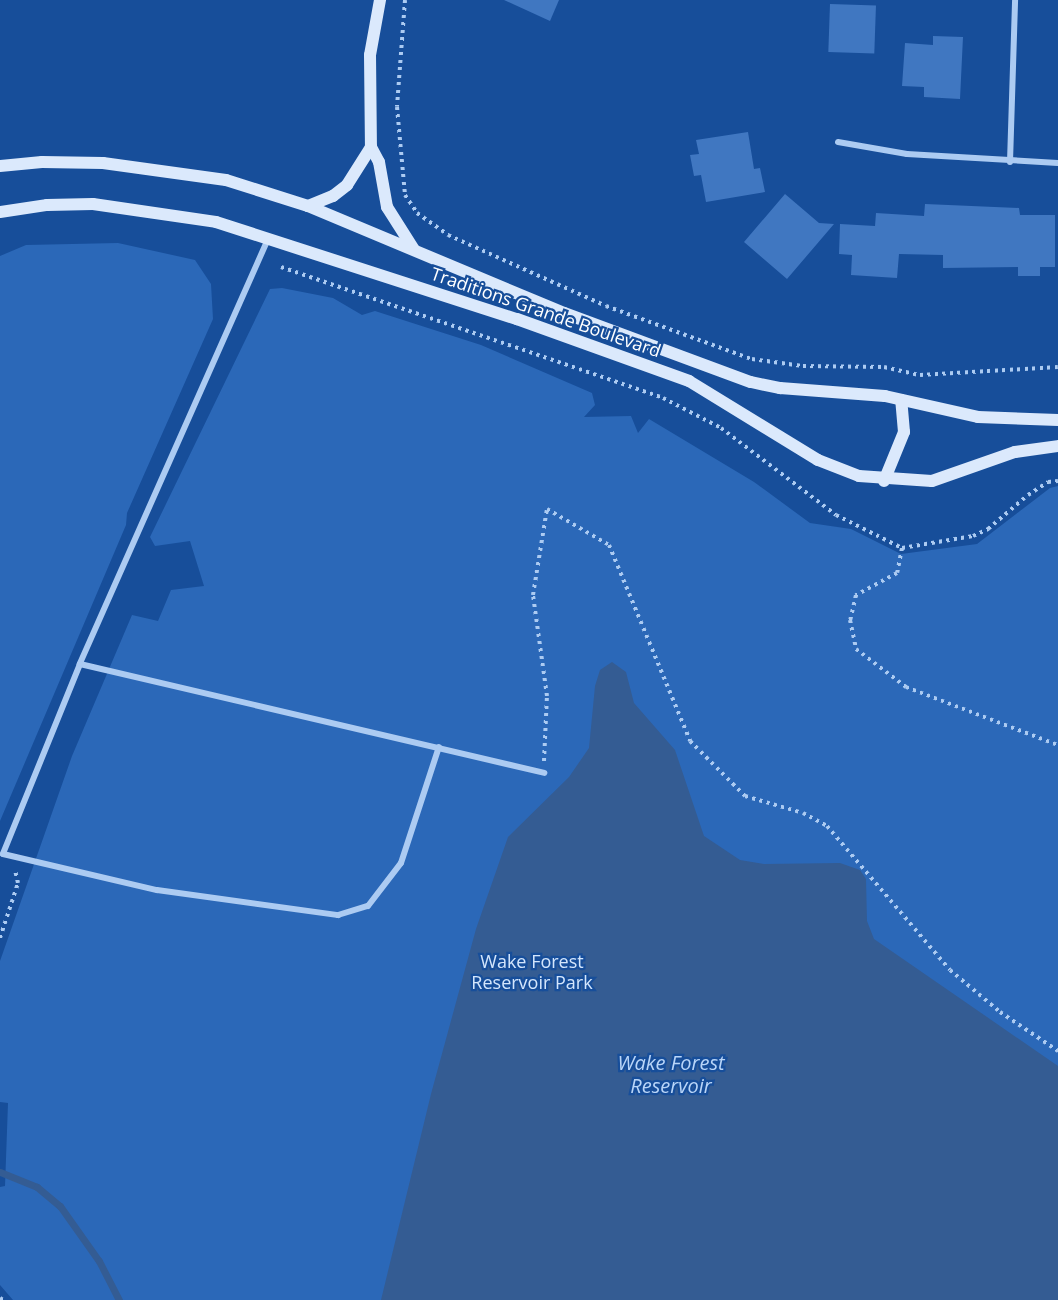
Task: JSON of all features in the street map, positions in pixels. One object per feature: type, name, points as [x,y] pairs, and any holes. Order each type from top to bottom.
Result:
[{"type":"main road","points":[[380,0],[370,55],[371,147],[379,162],[392,219],[414,250]]},
{"type":"main road","points":[[308,206],[333,196],[347,185],[371,147]]},
{"type":"main road","name":"Traditions Grande Boulevard","points":[[0,166],[78,161],[139,165],[226,180],[308,206],[564,313],[751,382],[780,388],[854,392],[978,417],[1058,420]]},
{"type":"main road","name":"Traditions Grande Boulevard","points":[[0,212],[67,203],[116,206],[216,222],[517,319],[689,381],[818,460],[884,481],[932,481],[1015,452],[1058,446]]},
{"type":"main road","points":[[884,481],[904,432],[901,400]]},
{"type":"street","points":[[1010,162],[1015,0]]},
{"type":"street","points":[[838,142],[907,154],[1058,164]]},
{"type":"street","points":[[268,238],[80,664],[3,854],[157,890],[338,915],[368,906],[401,863],[439,747]]},
{"type":"street","points":[[80,664],[544,773]]},
{"type":"path","points":[[405,0],[397,107],[405,195],[417,213],[448,235],[606,306],[752,359],[803,366],[884,367],[920,375],[1058,367]]},
{"type":"path","points":[[446,241],[448,235]]},
{"type":"path","points":[[281,267],[663,398],[721,428],[836,515],[902,548],[973,536],[988,530],[1028,495],[1048,482],[1058,480]]},
{"type":"path","points":[[420,316],[422,310]]},
{"type":"path","points":[[544,773],[547,696],[533,595],[547,509],[609,545],[690,741],[745,796],[803,813],[827,826],[950,970],[1000,1012],[1058,1051]]},
{"type":"path","points":[[902,548],[897,573],[856,595],[850,620],[856,649],[906,687],[1058,746]]},
{"type":"path","points":[[0,938],[18,884],[12,856]]},
{"type":"green space","points":[[118,243],[195,260],[211,284],[213,319],[127,513],[126,525],[0,821],[0,256],[26,245]]},
{"type":"green space","name":"Wake Forest Reservoir Park","points":[[282,288],[333,298],[362,315],[375,311],[481,345],[592,393],[595,405],[584,417],[631,416],[638,433],[649,419],[754,482],[810,523],[851,529],[901,554],[977,544],[1050,488],[1058,486],[1058,1300],[13,1300],[0,1285],[0,1187],[5,1186],[8,1103],[0,1102],[0,961],[72,756],[132,615],[158,621],[171,590],[204,586],[190,541],[155,546],[150,537],[270,289]]},
{"type":"water","name":"Wake Forest Reservoir","points":[[612,662],[626,672],[634,703],[675,750],[704,836],[740,860],[764,864],[840,863],[860,870],[866,879],[867,921],[874,939],[1058,1066],[1058,1300],[381,1300],[431,1094],[476,929],[508,837],[569,777],[589,748],[595,686],[600,670]]},
{"type":"building","points":[[504,0],[559,0],[550,21]]},
{"type":"building","points":[[830,4],[876,6],[874,54],[828,52]]},
{"type":"building","points":[[933,36],[963,37],[960,99],[924,97],[924,87],[902,86],[905,43],[933,45]]},
{"type":"building","points":[[748,132],[754,169],[760,168],[765,192],[706,202],[701,175],[694,176],[690,155],[699,154],[696,140]]},
{"type":"building","points":[[785,194],[819,223],[834,224],[787,279],[744,242]]},
{"type":"building","points":[[925,204],[1019,208],[1020,215],[1055,215],[1055,267],[1040,267],[1040,276],[1018,276],[1018,267],[943,268],[943,255],[899,254],[897,278],[851,275],[852,255],[839,254],[840,224],[875,226],[876,213],[924,216]]},
{"type":"waterway","points":[[0,1172],[37,1187],[60,1206],[99,1261],[119,1300]]}]
